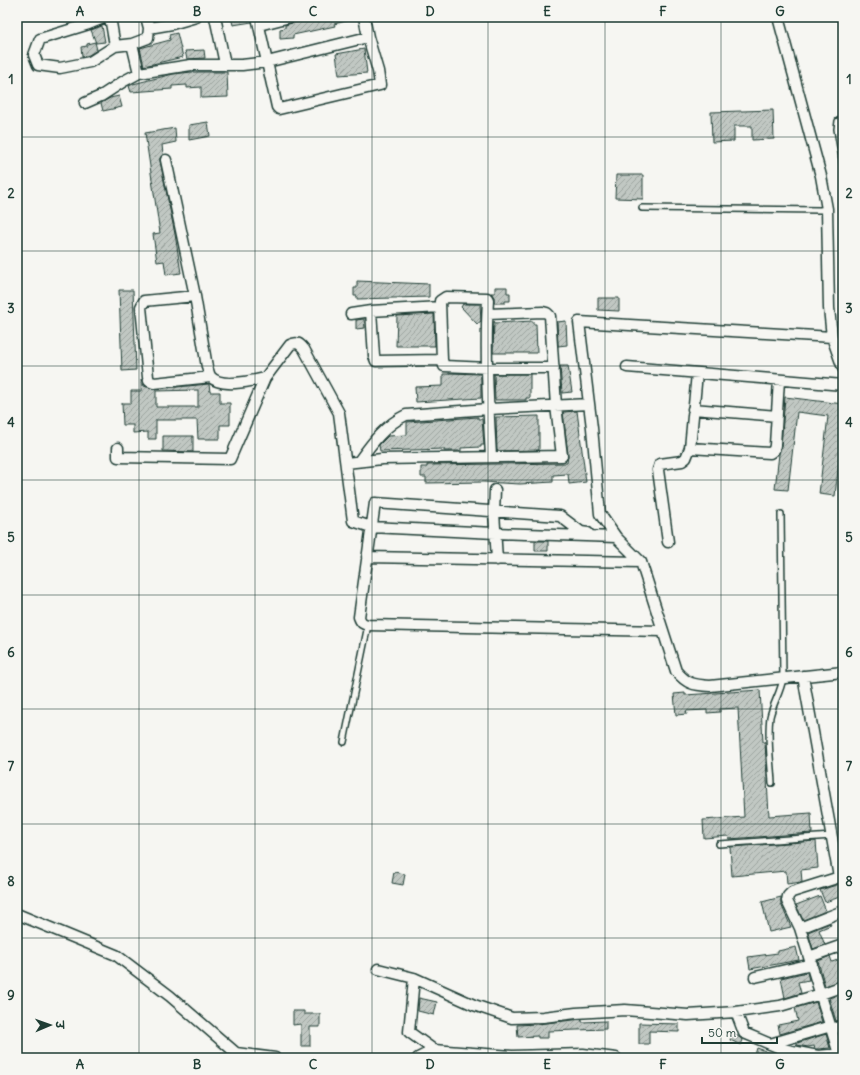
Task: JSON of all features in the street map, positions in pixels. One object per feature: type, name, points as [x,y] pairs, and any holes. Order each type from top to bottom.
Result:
[{"type":"street","points":[[106,17],[77,28],[40,39],[34,55],[38,65],[60,68],[90,62],[115,46],[132,44],[148,38],[149,28],[146,17]]},
{"type":"street","points":[[110,17],[115,46]]},
{"type":"street","points":[[149,28],[196,17]]},
{"type":"street","points":[[215,17],[225,64]]},
{"type":"street","points":[[290,17],[258,21],[277,107],[280,109],[380,85],[364,17]]},
{"type":"street","points":[[778,17],[821,176],[827,209],[829,308],[832,337],[843,368]]},
{"type":"street","points":[[85,103],[101,96],[124,81],[139,74],[191,65],[242,65],[267,62],[368,37]]},
{"type":"street","points":[[132,44],[139,74]]},
{"type":"street","points":[[166,160],[196,296],[207,367],[211,377]]},
{"type":"street","points":[[196,296],[144,301],[142,304],[141,307],[149,381],[154,383],[211,377],[221,383],[248,382],[265,378]]},
{"type":"street","points":[[491,456],[488,409],[488,368],[488,314],[487,298],[446,297],[440,301],[442,360],[444,366],[488,368],[554,368]]},
{"type":"street","points":[[351,314],[371,310],[440,307]]},
{"type":"street","points":[[371,310],[374,356],[376,361],[442,360]]},
{"type":"street","points":[[346,463],[382,459],[562,456],[556,406],[550,316],[547,313],[488,314]]},
{"type":"street","points":[[832,337],[579,322],[600,514],[616,536],[641,562],[676,671],[684,680],[696,686],[710,686],[843,672]]},
{"type":"street","points":[[118,448],[118,457],[230,459],[265,378],[290,345],[294,343],[300,344],[339,413],[353,521],[372,527],[495,533],[616,536]]},
{"type":"street","points":[[627,367],[843,385]]},
{"type":"street","points":[[668,542],[658,470],[660,464],[686,458],[690,448],[697,373]]},
{"type":"street","points":[[690,448],[770,454],[774,450],[775,445],[779,380]]},
{"type":"street","points":[[358,461],[381,432],[397,419],[406,415],[589,404]]},
{"type":"street","points":[[693,409],[777,416]]},
{"type":"street","points":[[495,490],[494,512],[497,560]]},
{"type":"street","points":[[616,536],[581,532],[560,516],[375,503],[359,617],[363,624],[368,625],[663,631]]},
{"type":"street","points":[[367,557],[641,562]]},
{"type":"street","points":[[736,1012],[744,1033],[782,1049],[818,1056],[841,1055],[831,1028],[800,928],[787,901],[788,896],[792,892],[841,877],[832,836],[803,676]]},
{"type":"street","points":[[800,928],[843,911]]},
{"type":"street","points":[[17,914],[116,955],[170,996],[236,1053],[275,1058]]},
{"type":"street","points":[[755,978],[811,961],[843,945]]},
{"type":"street","points":[[378,969],[414,978],[474,1005],[512,1018],[625,1010],[688,1015],[736,1012],[780,1006],[843,986]]},
{"type":"street","points":[[414,978],[409,1032],[434,1050]]},
{"type":"street","points":[[770,1044],[843,1025]]},
{"type":"street","points":[[418,1058],[434,1050],[512,1056],[583,1054],[616,1058]]},
{"type":"lane","points":[[843,119],[838,121],[837,129],[843,165]]},
{"type":"lane","points":[[642,208],[827,209]]},
{"type":"lane","points":[[772,783],[769,726],[771,714],[783,678],[781,514]]},
{"type":"lane","points":[[344,742],[368,625]]},
{"type":"lane","points":[[719,844],[832,836]]},
{"type":"building","points":[[231,17],[251,17],[252,22],[233,25]]},
{"type":"building","points":[[302,17],[349,17],[350,20],[334,24],[335,26],[293,35],[293,38],[280,39],[280,29],[285,28],[285,25],[296,20],[303,19]]},
{"type":"building","points":[[102,26],[105,42],[96,43],[91,30]]},
{"type":"building","points":[[177,33],[183,57],[144,66],[140,48],[170,40],[169,35]]},
{"type":"building","points":[[95,42],[97,50],[82,57],[81,47]]},
{"type":"building","points":[[364,49],[367,73],[339,75],[336,54]]},
{"type":"building","points":[[204,50],[205,58],[187,59],[185,51]]},
{"type":"building","points":[[192,72],[227,72],[228,97],[201,98],[201,87],[187,88],[187,85],[172,86],[172,89],[131,92],[129,86],[173,74]]},
{"type":"building","points":[[119,96],[122,107],[103,111],[101,103],[110,98]]},
{"type":"building","points":[[773,110],[774,139],[752,140],[752,126],[734,126],[734,141],[712,142],[711,112]]},
{"type":"building","points":[[208,122],[210,136],[189,140],[189,125]]},
{"type":"building","points":[[175,128],[176,142],[162,145],[163,154],[160,161],[175,234],[181,273],[166,275],[164,261],[157,262],[153,234],[160,233],[145,133]]},
{"type":"building","points":[[616,175],[643,175],[643,199],[615,198]]},
{"type":"building","points":[[357,281],[429,284],[429,297],[357,299],[357,296],[354,296],[354,288],[357,288]]},
{"type":"building","points":[[495,287],[507,287],[507,293],[510,293],[510,301],[505,301],[505,303],[494,303],[494,297],[491,293],[495,293]]},
{"type":"building","points":[[119,290],[133,290],[136,370],[122,371]]},
{"type":"building","points":[[598,298],[619,298],[619,311],[598,310]]},
{"type":"building","points":[[463,304],[480,304],[481,321],[477,324],[461,307]]},
{"type":"building","points":[[434,314],[435,346],[396,346],[397,316]]},
{"type":"building","points":[[364,319],[365,328],[356,329],[356,320]]},
{"type":"building","points":[[494,321],[495,323],[533,321],[533,324],[536,324],[537,353],[493,353]]},
{"type":"building","points":[[566,321],[567,345],[558,346],[557,322]]},
{"type":"building","points":[[560,366],[568,366],[572,392],[562,393]]},
{"type":"building","points":[[443,374],[481,374],[481,398],[416,402],[415,387],[443,386]]},
{"type":"building","points":[[494,374],[530,374],[530,398],[526,398],[526,400],[495,400]]},
{"type":"building","points":[[141,379],[144,386],[154,389],[209,384],[210,392],[220,392],[220,403],[230,403],[230,425],[220,425],[220,439],[198,439],[197,420],[156,420],[156,439],[148,439],[148,432],[133,433],[133,425],[123,425],[122,403],[131,403],[131,391],[141,391]],"holes":[[[198,390],[198,407],[156,407],[156,391]]]},
{"type":"building","points":[[785,397],[843,404],[843,426],[835,496],[819,494],[828,416],[797,412],[788,490],[775,489],[781,446]]},
{"type":"building","points":[[577,411],[586,482],[569,484],[568,474],[553,475],[553,482],[520,484],[483,482],[426,483],[426,477],[421,477],[421,467],[427,467],[427,465],[567,463],[568,455],[563,412]]},
{"type":"building","points":[[539,416],[539,450],[497,451],[496,417]]},
{"type":"building","points":[[478,417],[478,419],[482,419],[484,445],[481,445],[481,447],[461,448],[461,451],[444,451],[444,449],[380,451],[379,445],[388,436],[407,435],[407,422]]},
{"type":"building","points":[[163,436],[193,436],[193,452],[163,451]]},
{"type":"building","points":[[535,541],[548,541],[548,551],[535,551]]},
{"type":"building","points":[[760,690],[763,742],[765,742],[769,816],[811,813],[812,833],[729,839],[728,836],[704,838],[703,820],[744,817],[738,708],[720,709],[720,712],[707,713],[707,710],[686,711],[687,714],[676,715],[674,694],[685,693],[685,695]]},
{"type":"building","points":[[816,841],[818,868],[801,870],[802,882],[787,884],[786,871],[732,876],[730,847]]},
{"type":"building","points":[[394,872],[405,874],[403,885],[392,883]]},
{"type":"building","points":[[843,883],[843,896],[825,902],[820,890]]},
{"type":"building","points":[[820,896],[826,911],[803,920],[796,905]]},
{"type":"building","points":[[781,897],[781,904],[791,927],[769,932],[762,902]]},
{"type":"building","points":[[830,923],[831,925],[819,930],[825,945],[813,949],[808,932]]},
{"type":"building","points":[[796,947],[799,960],[750,969],[748,957],[778,953],[778,951]]},
{"type":"building","points":[[830,956],[832,962],[843,958],[843,980],[825,986],[818,961]]},
{"type":"building","points":[[807,972],[809,980],[798,982],[801,993],[785,998],[781,978]]},
{"type":"building","points":[[843,993],[843,1019],[836,1021],[829,998]]},
{"type":"building","points":[[419,998],[437,1002],[434,1015],[418,1011]]},
{"type":"building","points":[[816,1002],[822,1022],[780,1034],[778,1025],[798,1021],[795,1008]]},
{"type":"building","points":[[293,1011],[304,1011],[304,1014],[320,1014],[320,1027],[310,1027],[310,1046],[301,1046],[301,1024],[293,1025]]},
{"type":"building","points":[[582,1019],[582,1022],[606,1021],[606,1029],[548,1031],[548,1038],[538,1038],[538,1036],[518,1037],[517,1025]]},
{"type":"building","points":[[639,1023],[679,1024],[679,1032],[649,1031],[649,1044],[639,1044]]},
{"type":"building","points":[[733,1033],[743,1040],[741,1045],[730,1040]]},
{"type":"building","points":[[826,1034],[830,1048],[815,1049],[814,1046],[808,1047],[797,1045],[797,1043]]},
{"type":"building","points":[[757,1048],[782,1057],[782,1058],[754,1058]]}]
